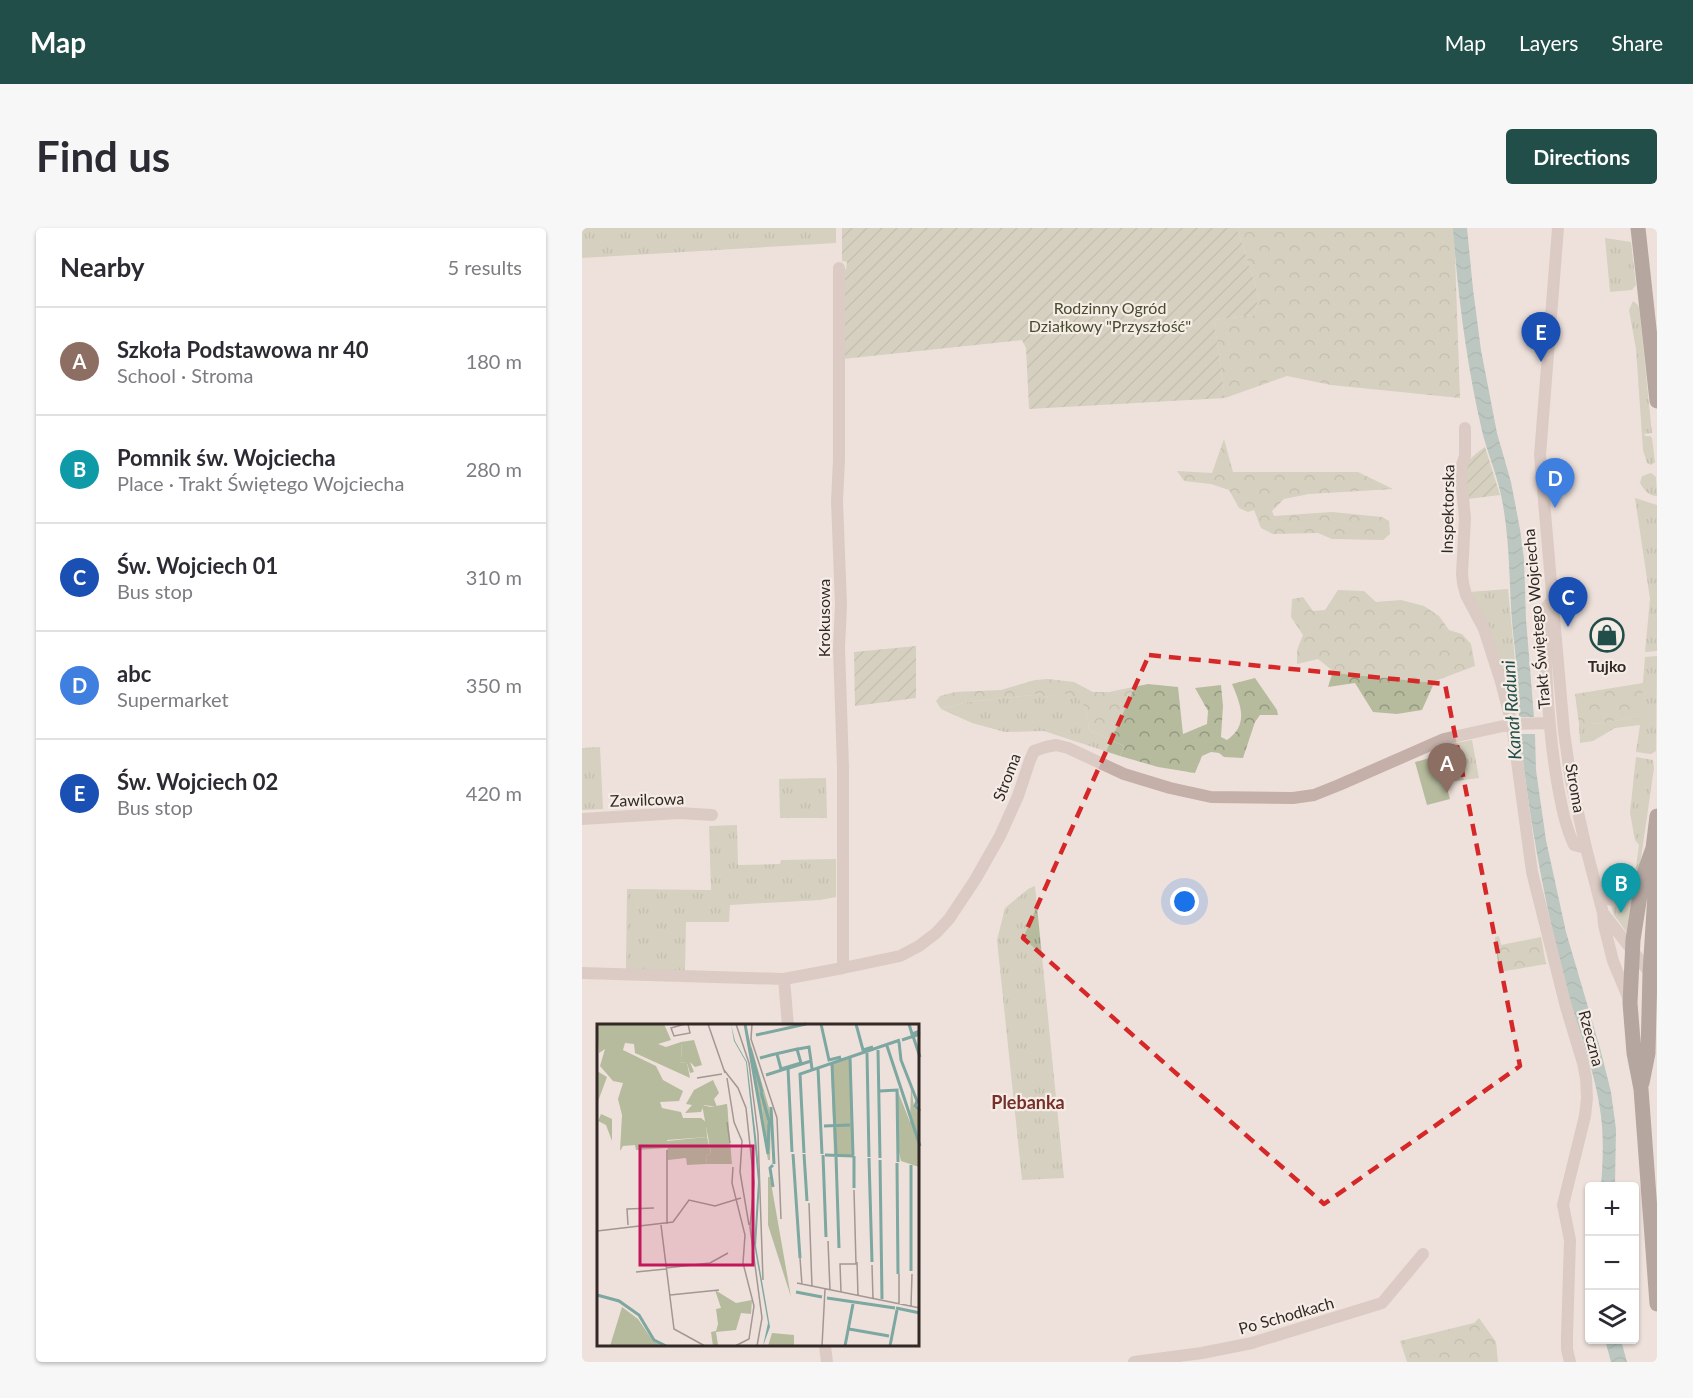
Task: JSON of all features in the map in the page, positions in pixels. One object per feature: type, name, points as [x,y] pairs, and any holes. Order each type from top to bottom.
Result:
[{"type":"main road","points":[[1638,228],[1657,401]]},
{"type":"main road","name":"Trakt Świętego Wojciecha","points":[[1657,816],[1653,848],[1643,876],[1632,950],[1630,1003],[1634,1053],[1641,1089],[1657,1304]]},
{"type":"main road","name":"Trakt Świętego Wojciecha","points":[[1641,1089],[1648,1053],[1656,878],[1653,848]]},
{"type":"street","name":"Trakt Świętego Wojciecha","points":[[1558,228],[1540,454],[1564,732],[1571,781],[1604,925],[1613,961],[1630,1003]]},
{"type":"street","name":"Krokusowa","points":[[839,268],[837,501],[841,605],[839,648],[843,767],[843,968]]},
{"type":"street","name":"Inspektorska","points":[[1465,428],[1465,456],[1461,468],[1465,518],[1463,583],[1466,595],[1484,629],[1515,724]]},
{"type":"street","name":"Stroma","points":[[1552,600],[1544,616],[1543,723],[1555,768],[1567,830],[1574,845],[1586,848]]},
{"type":"street","name":"Stroma","points":[[582,973],[784,979],[900,956],[919,946],[949,919],[1000,836],[1018,796],[1034,751],[1046,747],[1068,748],[1124,774],[1200,795],[1293,798],[1314,795],[1434,742],[1515,724],[1543,723]]},
{"type":"street","name":"Rzeczna","points":[[1515,724],[1532,872],[1586,1078],[1586,1116],[1563,1205],[1570,1240],[1567,1336],[1570,1362]]},
{"type":"street","name":"Zawilcowa","points":[[582,819],[679,813],[712,815]]},
{"type":"street","points":[[1599,896],[1617,902],[1627,901],[1641,894]]},
{"type":"street","name":"Trakt Świętego Wojciecha","points":[[1603,913],[1650,973]]},
{"type":"street","points":[[784,979],[788,1024]]},
{"type":"street","name":"Po Schodkach","points":[[1134,1362],[1202,1353],[1252,1343],[1382,1304],[1423,1254]]},
{"type":"street","points":[[825,1347],[827,1362]]},
{"type":"highlighted area","points":[[1149,655],[1445,684],[1520,1066],[1324,1204],[1023,938]]},
{"type":"green space","points":[[582,228],[836,228],[836,243],[582,258]]},
{"type":"green space","name":"Rodzinny Ogród Działkowy \"Przyszłość\"","points":[[842,228],[1237,228],[1259,297],[1254,315],[1214,320],[1225,398],[1029,409],[1026,348],[1022,340],[843,359],[842,271],[846,269],[847,262],[842,261]]},
{"type":"green space","points":[[1237,228],[1454,228],[1460,398],[1331,385],[1287,376],[1225,398],[1214,320],[1254,315],[1259,297]]},
{"type":"green space","points":[[1605,238],[1631,242],[1636,285],[1632,290],[1610,292]]},
{"type":"green space","points":[[1633,301],[1639,307],[1652,433],[1644,434],[1652,438],[1655,462],[1651,465],[1647,463],[1643,450],[1636,349],[1629,310]]},
{"type":"green space","points":[[1224,439],[1233,472],[1358,472],[1393,489],[1309,494],[1284,499],[1272,511],[1274,516],[1332,512],[1382,517],[1389,521],[1390,534],[1383,540],[1332,539],[1318,533],[1273,534],[1261,528],[1254,510],[1248,512],[1239,508],[1229,490],[1211,484],[1184,481],[1177,471],[1212,473]]},
{"type":"green space","points":[[1485,447],[1500,495],[1468,499],[1465,469],[1476,453]]},
{"type":"green space","points":[[1651,473],[1656,477],[1657,496],[1647,492],[1640,483],[1642,476]]},
{"type":"green space","points":[[1635,498],[1657,505],[1657,651],[1645,652],[1650,599]]},
{"type":"green space","points":[[1508,589],[1518,692],[1516,699],[1514,699],[1469,592]]},
{"type":"green space","points":[[1338,590],[1364,591],[1376,602],[1401,600],[1424,606],[1439,616],[1449,630],[1462,634],[1471,644],[1475,666],[1435,681],[1422,710],[1397,714],[1373,712],[1355,683],[1328,687],[1333,671],[1318,659],[1297,664],[1297,650],[1303,635],[1291,617],[1292,599],[1303,597],[1313,611],[1325,610]]},
{"type":"green space","points":[[916,646],[916,698],[855,706],[854,652]]},
{"type":"green space","points":[[1657,656],[1656,751],[1651,754],[1636,752],[1640,725],[1615,728],[1593,741],[1580,743],[1579,724],[1640,717],[1645,657]]},
{"type":"green space","points":[[1255,678],[1278,715],[1260,715],[1255,722],[1243,758],[1224,757],[1219,753],[1211,752],[1202,756],[1195,773],[1158,767],[1120,756],[1124,746],[1089,730],[1087,713],[1083,704],[1075,697],[1062,693],[1046,697],[1040,694],[968,702],[941,709],[936,701],[940,696],[955,692],[1001,690],[1035,680],[1048,679],[1074,682],[1093,692],[1109,692],[1148,684],[1178,687],[1183,734],[1207,724],[1208,711],[1195,688],[1221,685],[1223,706],[1221,737],[1227,740],[1234,734],[1241,721],[1240,707],[1232,684]]},
{"type":"green space","points":[[1643,683],[1641,717],[1579,724],[1575,694]]},
{"type":"green space","points":[[1058,692],[1073,695],[1083,703],[1089,730],[1124,746],[1120,756],[1044,731],[1005,732],[972,723],[941,709],[968,702],[1040,694],[1046,697]]},
{"type":"green space","points":[[1472,740],[1479,778],[1448,782],[1439,750],[1445,745]]},
{"type":"green space","points":[[600,747],[603,809],[582,810],[582,748]]},
{"type":"green space","points":[[1438,756],[1450,799],[1427,805],[1415,762]]},
{"type":"green space","points":[[1636,757],[1653,760],[1654,768],[1638,879],[1633,891],[1625,896],[1628,882],[1631,882],[1632,871],[1636,867],[1639,845],[1635,840],[1630,813]]},
{"type":"green space","points":[[826,778],[827,818],[780,818],[779,779]]},
{"type":"green space","points":[[737,825],[738,865],[780,864],[781,860],[836,859],[836,897],[730,905],[729,922],[686,922],[685,971],[626,969],[627,889],[711,890],[709,826]]},
{"type":"green space","points":[[1035,886],[1064,1178],[1022,1180],[997,940],[1005,908]]},
{"type":"green space","points":[[1632,903],[1628,934],[1614,915],[1611,906],[1621,907]]},
{"type":"green space","points":[[1499,936],[1501,945],[1541,937],[1546,964],[1499,972],[1495,937]]},
{"type":"green space","points":[[1479,1318],[1496,1342],[1498,1362],[1407,1362],[1400,1341],[1474,1323]]},
{"type":"water","points":[[1453,228],[1467,228],[1481,350],[1497,433],[1511,482],[1520,529],[1534,717],[1519,717],[1505,515],[1472,384],[1460,306]]},
{"type":"water","points":[[1520,734],[1535,734],[1536,770],[1546,840],[1566,932],[1611,1092],[1616,1129],[1615,1182],[1601,1182],[1603,1138],[1597,1094],[1567,990],[1552,927],[1533,831]]},
{"type":"water","points":[[1606,1344],[1622,1344],[1627,1362],[1611,1362]]},
{"type":"place","name":"Św. Wojciech 02","points":[[1541,362]]},
{"type":"place","name":"abc","points":[[1555,508]]},
{"type":"place","name":"Św. Wojciech 01","points":[[1568,627]]},
{"type":"place","name":"Tujko","points":[[1607,635]]},
{"type":"place","name":"Szkoła Podstawowa nr 40","points":[[1447,793]]},
{"type":"place","name":"Pomnik św. Wojciecha","points":[[1621,913]]},
{"type":"district","name":"Plebanka","points":[[1028,1102]]},
{"type":"water label","name":"Kanał Raduni","points":[[1511,710]]}]
